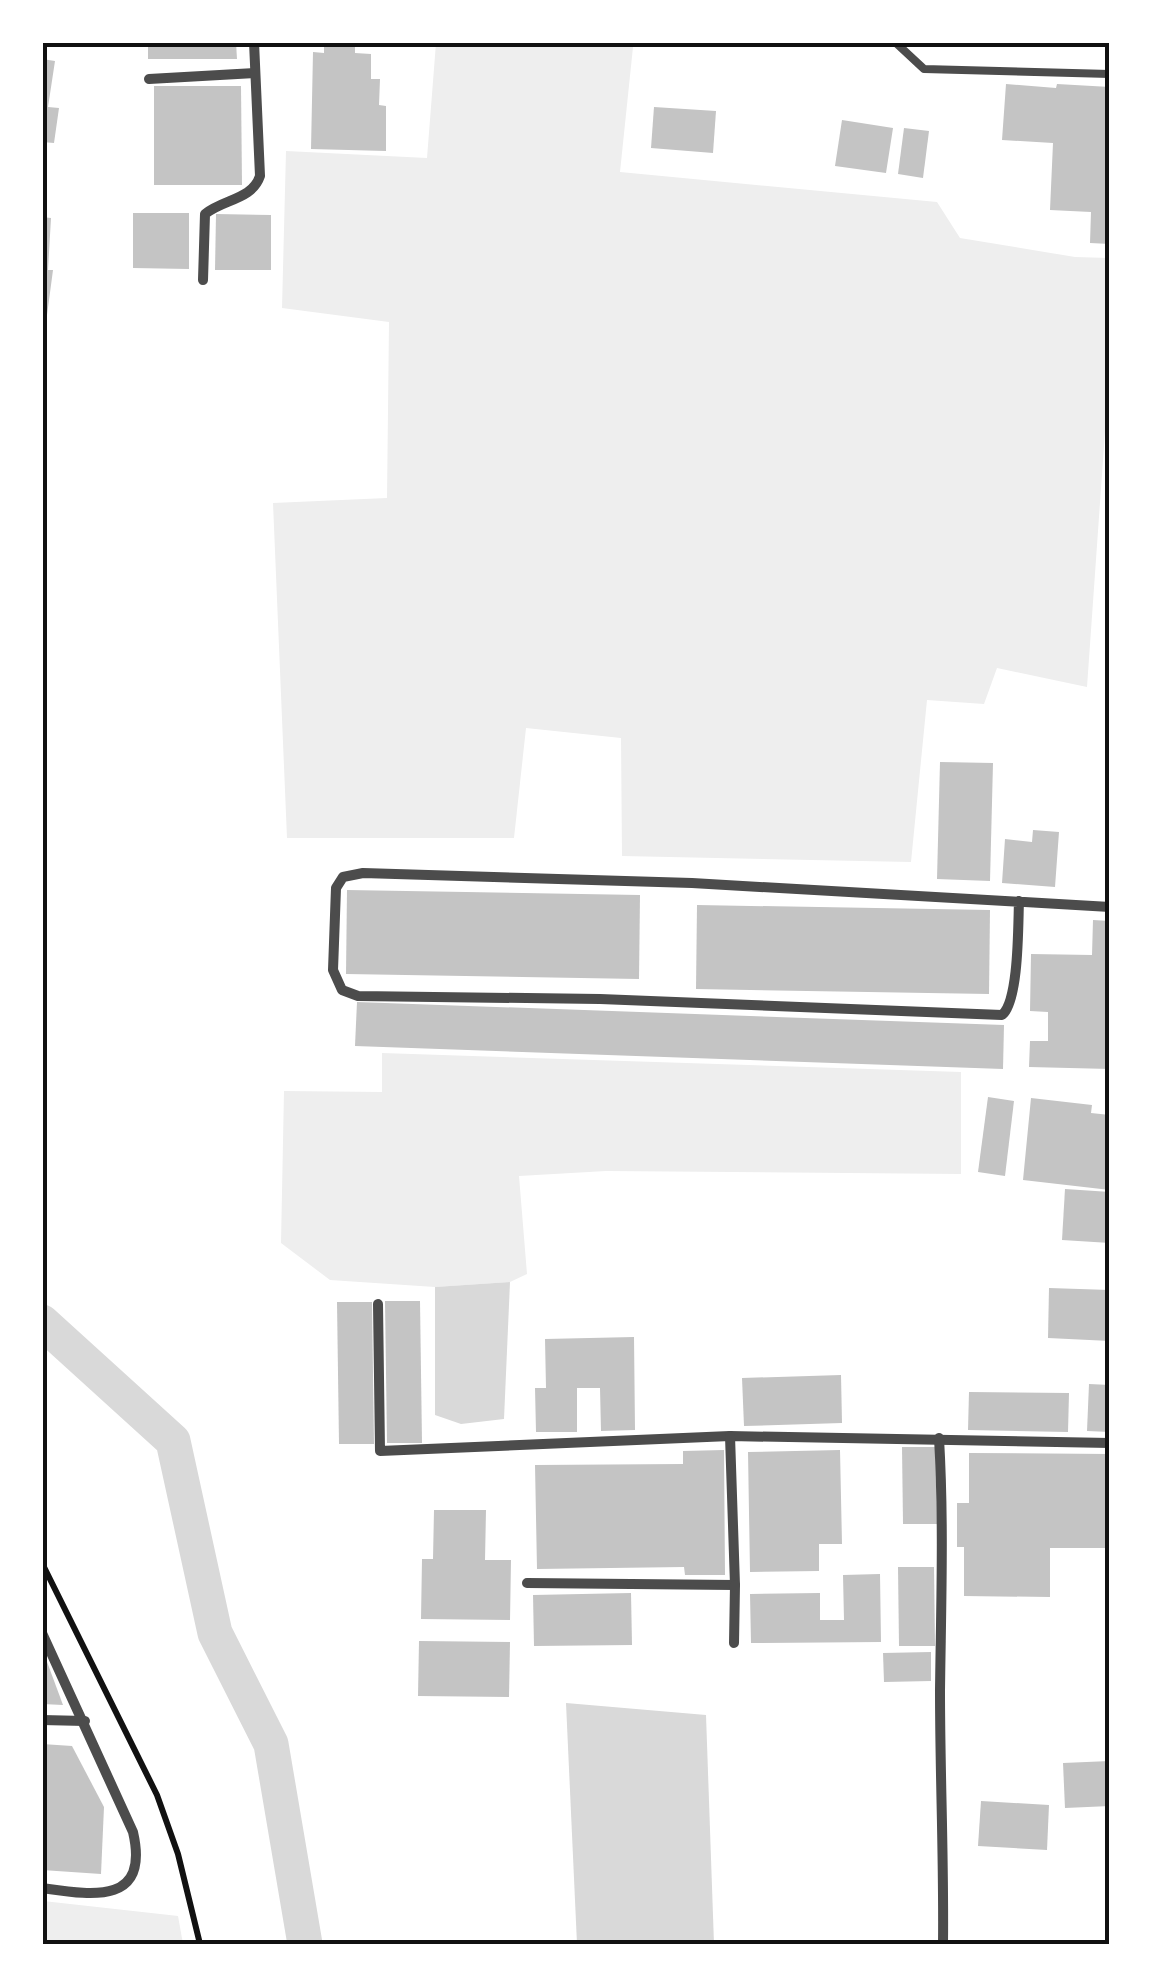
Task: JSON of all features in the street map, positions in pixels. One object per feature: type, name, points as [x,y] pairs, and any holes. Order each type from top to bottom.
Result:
[{"type":"street","points":[[203,280],[205,214],[249,192],[260,176],[254,42]]},
{"type":"street","points":[[149,78],[255,73]]},
{"type":"street","points":[[1019,901],[1012,989],[1009,1008],[1002,1014],[600,999],[358,996],[342,990],[332,970],[336,888],[343,878],[363,873],[711,884],[1019,901],[1110,907]]},
{"type":"street","points":[[378,1304],[380,1451],[730,1436],[1110,1442]]},
{"type":"street","points":[[730,1436],[734,1643]]},
{"type":"street","points":[[939,1438],[944,1571],[940,1692],[943,1944]]},
{"type":"street","points":[[527,1583],[735,1585]]},
{"type":"street","points":[[42,1633],[85,1721],[133,1832],[137,1851],[136,1868],[128,1880],[94,1896],[42,1888]]},
{"type":"street","points":[[42,1720],[85,1721]]},
{"type":"lane","points":[[895,42],[924,68],[1110,74]]},
{"type":"path","points":[[42,1563],[157,1795],[178,1854],[200,1944]]},
{"type":"shaded area","points":[[436,43],[633,47],[620,172],[937,202],[960,238],[1075,257],[1109,258],[1109,375],[1087,687],[997,668],[984,704],[927,700],[911,862],[622,856],[621,738],[526,728],[514,838],[287,838],[273,503],[387,498],[389,322],[282,308],[286,151],[427,158]]},
{"type":"shaded area","points":[[382,1053],[961,1072],[961,1174],[606,1171],[519,1176],[527,1274],[510,1282],[435,1287],[330,1280],[281,1243],[284,1091],[382,1092]]},
{"type":"shaded area","points":[[510,1282],[504,1419],[461,1424],[435,1415],[435,1287]]},
{"type":"shaded area","points":[[566,1703],[706,1715],[714,1944],[577,1944]]},
{"type":"shaded area","points":[[43,1901],[178,1916],[183,1944],[43,1944]]},
{"type":"building","points":[[148,42],[236,42],[237,59],[148,59]]},
{"type":"building","points":[[324,42],[355,42],[355,53],[371,54],[371,79],[380,79],[379,105],[386,106],[386,151],[311,149],[313,52],[324,53]]},
{"type":"building","points":[[42,59],[55,61],[48,107],[59,108],[54,143],[42,142]]},
{"type":"building","points":[[1006,84],[1110,87],[1110,244],[1090,243],[1091,212],[1050,210],[1053,143],[1002,140]]},
{"type":"building","points":[[154,86],[241,86],[242,185],[154,185]]},
{"type":"building","points":[[654,107],[716,111],[713,153],[651,148]]},
{"type":"building","points":[[842,120],[893,128],[886,173],[835,166]]},
{"type":"building","points":[[904,128],[929,131],[923,178],[898,174]]},
{"type":"building","points":[[133,213],[189,213],[189,269],[133,268]]},
{"type":"building","points":[[216,214],[271,215],[271,270],[215,270]]},
{"type":"building","points":[[42,217],[51,218],[48,270],[53,270],[45,330]]},
{"type":"building","points":[[940,762],[993,763],[990,881],[937,879]]},
{"type":"building","points":[[1033,830],[1059,832],[1055,887],[1002,883],[1005,839],[1032,842]]},
{"type":"building","points":[[347,890],[640,895],[639,979],[346,974]]},
{"type":"building","points":[[697,905],[990,910],[989,994],[696,989]]},
{"type":"building","points":[[1093,920],[1110,921],[1110,1069],[1029,1067],[1030,1041],[1048,1041],[1048,1012],[1030,1011],[1031,954],[1092,955]]},
{"type":"building","points":[[357,1002],[1004,1025],[1003,1069],[355,1046]]},
{"type":"building","points":[[988,1097],[1014,1101],[1005,1176],[978,1172]]},
{"type":"building","points":[[1031,1098],[1092,1105],[1091,1113],[1110,1115],[1110,1190],[1023,1180]]},
{"type":"building","points":[[1065,1189],[1110,1192],[1110,1243],[1062,1240]]},
{"type":"building","points":[[1049,1288],[1110,1290],[1110,1341],[1048,1338]]},
{"type":"building","points":[[385,1301],[420,1301],[422,1443],[387,1443]]},
{"type":"building","points":[[337,1302],[372,1302],[374,1444],[339,1444]]},
{"type":"building","points":[[634,1337],[635,1430],[601,1431],[600,1388],[577,1388],[577,1432],[536,1432],[535,1388],[546,1388],[545,1339]]},
{"type":"building","points":[[841,1375],[842,1423],[744,1426],[742,1378]]},
{"type":"building","points":[[1089,1384],[1110,1385],[1110,1432],[1087,1431]]},
{"type":"building","points":[[969,1392],[1069,1393],[1068,1432],[968,1430]]},
{"type":"building","points":[[902,1447],[935,1447],[937,1524],[903,1524]]},
{"type":"building","points":[[724,1450],[725,1575],[685,1575],[684,1567],[537,1569],[535,1465],[683,1464],[683,1451]]},
{"type":"building","points":[[840,1450],[842,1544],[819,1544],[819,1571],[750,1572],[748,1452]]},
{"type":"building","points":[[969,1453],[1110,1454],[1110,1548],[1050,1548],[1050,1597],[964,1596],[964,1547],[957,1547],[957,1503],[969,1503]]},
{"type":"building","points":[[434,1510],[486,1510],[485,1560],[511,1560],[510,1620],[421,1619],[422,1559],[433,1559]]},
{"type":"building","points":[[898,1567],[934,1567],[935,1646],[899,1646]]},
{"type":"building","points":[[880,1574],[881,1642],[751,1643],[750,1594],[820,1593],[820,1620],[844,1620],[843,1575]]},
{"type":"building","points":[[631,1593],[632,1645],[534,1646],[533,1595]]},
{"type":"building","points":[[419,1641],[510,1642],[509,1697],[418,1696]]},
{"type":"building","points":[[43,1651],[63,1705],[42,1704]]},
{"type":"building","points":[[931,1652],[931,1681],[884,1682],[883,1653]]},
{"type":"building","points":[[42,1744],[72,1746],[104,1807],[101,1874],[42,1870]]},
{"type":"building","points":[[1110,1761],[1110,1806],[1065,1808],[1063,1763]]},
{"type":"building","points":[[981,1801],[1049,1805],[1047,1850],[978,1846]]},
{"type":"waterway","points":[[42,1322],[173,1441],[215,1633],[271,1744],[305,1944]]}]
